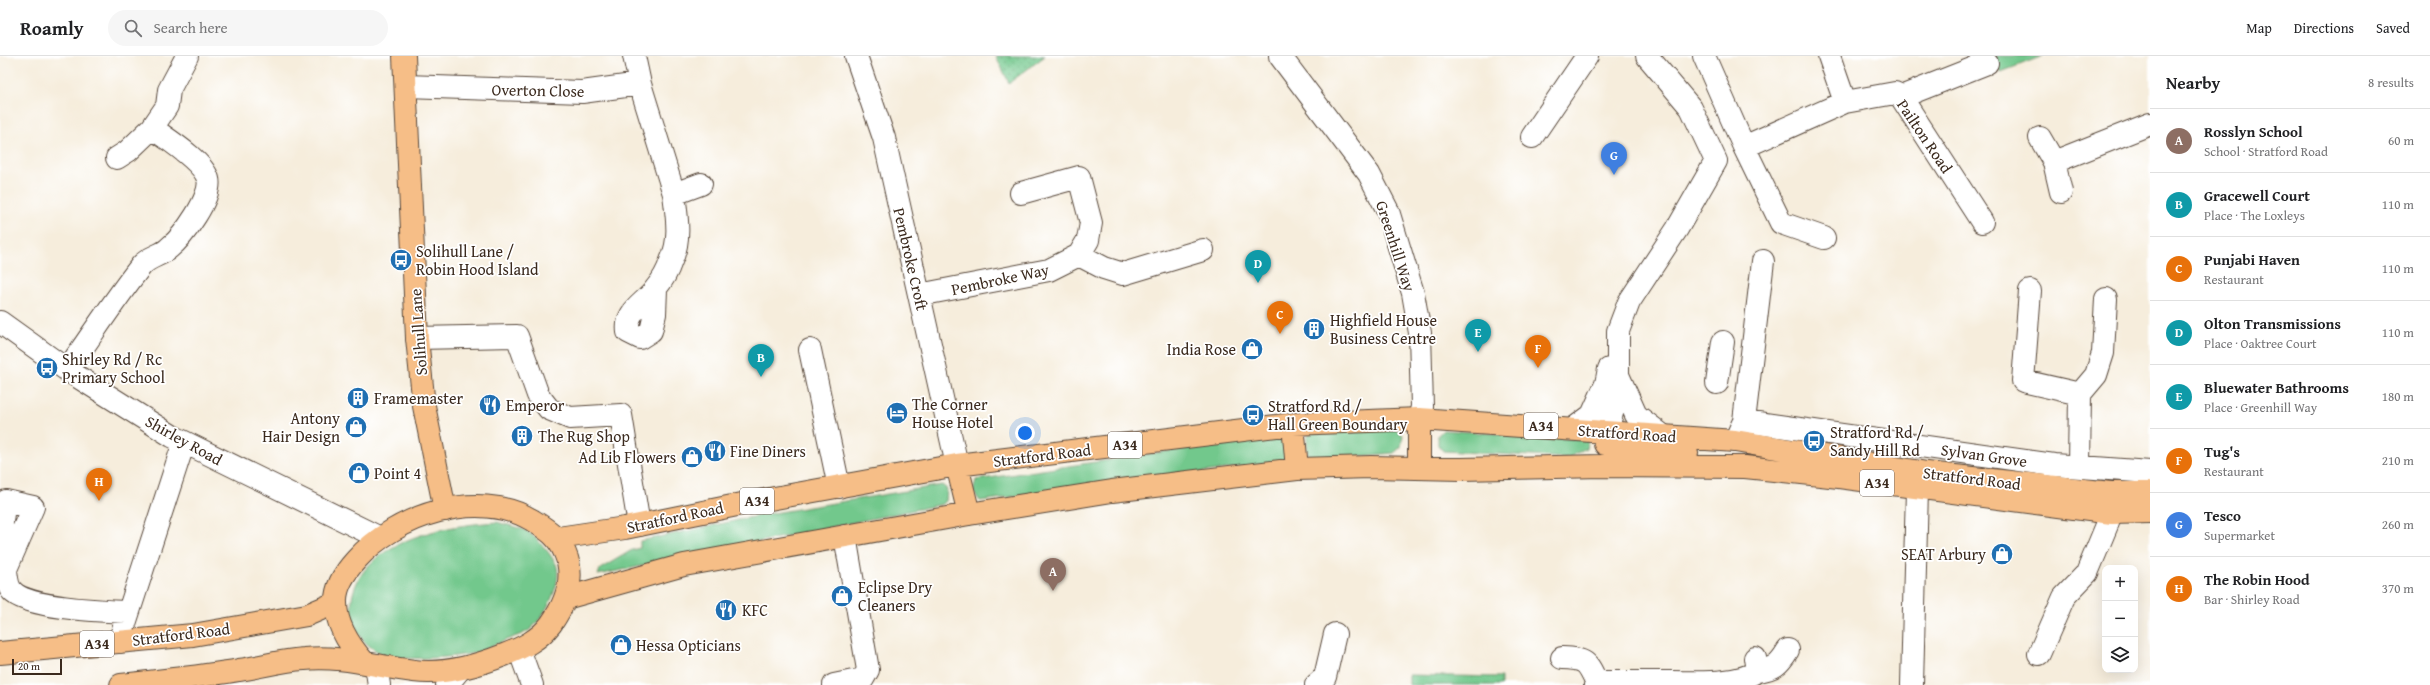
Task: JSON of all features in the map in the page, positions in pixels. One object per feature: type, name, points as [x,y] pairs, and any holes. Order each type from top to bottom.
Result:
[{"type":"main road","name":"Solihull Lane","points":[[404,56],[417,338],[424,406],[444,510]]},
{"type":"main road","name":"Stratford Road","points":[[558,538],[639,525],[742,504],[957,466],[1293,424],[1419,419],[1573,428],[1606,437],[1662,435],[1735,441],[1927,473],[2111,493],[2150,493]]},
{"type":"main road","points":[[1419,419],[1420,467]]},
{"type":"main road","points":[[1293,424],[1297,469]]},
{"type":"main road","points":[[1603,466],[1606,437],[1628,448],[1692,454],[1745,467]]},
{"type":"main road","points":[[957,466],[969,514]]},
{"type":"main road","name":"Stratford Road","points":[[566,598],[684,565],[969,514],[1112,491],[1297,469],[1603,466],[1745,467],[1839,477],[1917,489],[2112,513],[2150,512]]},
{"type":"main road","points":[[121,685],[238,671],[303,659],[332,658],[373,671],[416,672],[454,677],[519,649],[546,630],[566,598],[569,568],[567,556],[558,538],[520,513],[499,507],[481,506],[444,510],[414,519],[380,538],[362,554],[346,572],[336,603],[340,625],[352,647],[373,671]]},
{"type":"main road","name":"Stratford Road","points":[[0,653],[193,635],[300,616],[336,603]]},
{"type":"street","points":[[117,158],[128,151],[152,128],[167,106],[169,90],[187,56]]},
{"type":"street","points":[[634,56],[640,84],[674,194],[679,229],[672,260],[656,289]]},
{"type":"street","name":"Pembroke Croft","points":[[856,56],[884,138],[957,466]]},
{"type":"street","name":"Greenhill Way","points":[[1280,56],[1369,174],[1388,210],[1413,293],[1420,333],[1422,407],[1419,419]]},
{"type":"street","points":[[1532,137],[1587,56]]},
{"type":"street","points":[[1573,428],[1592,415],[1606,384],[1618,331],[1629,302],[1676,229],[1716,160],[1691,108],[1647,56]]},
{"type":"street","points":[[1704,56],[1744,147],[1781,223],[1824,238]]},
{"type":"street","points":[[1829,56],[1845,102]]},
{"type":"street","points":[[1902,97],[1987,63]]},
{"type":"street","name":"Overton Close","points":[[406,86],[582,92],[640,84]]},
{"type":"street","name":"Pailton Road","points":[[1744,147],[1845,102],[1895,93],[1902,97],[1982,222]]},
{"type":"street","points":[[2054,162],[2150,124]]},
{"type":"street","points":[[67,370],[145,260],[169,249],[182,234],[204,201],[209,189],[208,178],[201,167],[152,128]]},
{"type":"street","points":[[2040,138],[2054,162],[2061,192]]},
{"type":"street","points":[[1021,193],[1079,177],[1091,223],[1088,240],[1079,255],[1104,268],[1123,274],[1203,250]]},
{"type":"street","points":[[674,194],[702,184]]},
{"type":"street","name":"Pembroke Way","points":[[919,295],[1050,270],[1079,255]]},
{"type":"street","points":[[1735,441],[1744,421],[1763,261]]},
{"type":"street","points":[[2030,291],[2023,381],[2080,394]]},
{"type":"street","points":[[2079,466],[2080,394],[2096,374],[2103,353],[2106,299]]},
{"type":"street","name":"Shirley Road","points":[[0,322],[67,370],[184,442],[380,538]]},
{"type":"street","points":[[1606,437],[1614,406],[1618,374],[1618,331]]},
{"type":"street","points":[[417,338],[517,336],[538,395],[549,409],[570,418],[621,415],[639,525]]},
{"type":"street","points":[[1717,383],[1723,342]]},
{"type":"street","points":[[810,350],[839,487]]},
{"type":"street","points":[[1618,374],[1636,415],[1662,435]]},
{"type":"street","name":"Sylvan Grove","points":[[1744,421],[2054,465],[2150,472]]},
{"type":"street","points":[[119,642],[184,442]]},
{"type":"street","points":[[1912,685],[1917,489]]},
{"type":"street","points":[[2039,654],[2064,597],[2087,573],[2112,513]]},
{"type":"street","points":[[834,685],[863,679],[868,670],[845,536]]},
{"type":"street","points":[[6,569],[10,590],[20,599],[63,606],[128,612]]},
{"type":"street","points":[[1316,685],[1325,677],[1335,634]]},
{"type":"street","points":[[519,649],[532,685]]},
{"type":"street","points":[[1562,658],[1580,658],[1587,662],[1599,683],[1732,682],[1752,676],[1756,664],[1773,669],[1781,663],[1788,650]]},
{"type":"green space","points":[[996,56],[1045,56],[1009,83]]},
{"type":"green space","points":[[1995,56],[2043,56],[2001,72]]},
{"type":"green space","points":[[1396,430],[1403,435],[1401,447],[1394,453],[1314,460],[1309,458],[1307,450],[1307,437],[1312,432]]},
{"type":"green space","points":[[1443,430],[1588,440],[1586,448],[1568,458],[1443,451],[1438,445],[1438,435]]},
{"type":"green space","points":[[1281,434],[1288,438],[1288,461],[980,501],[973,492],[976,480]]},
{"type":"green space","points":[[942,485],[947,489],[946,501],[943,504],[598,575],[600,569],[632,550],[640,548],[640,541],[762,515]]},
{"type":"green space","points":[[497,522],[517,527],[528,532],[551,555],[556,564],[558,572],[555,590],[546,610],[534,626],[528,631],[483,651],[446,657],[390,657],[375,650],[363,640],[356,630],[352,619],[352,596],[356,584],[370,564],[383,553],[397,545],[429,532],[464,525]]},
{"type":"green space","points":[[1409,675],[1501,677],[1501,685],[1409,685]]},
{"type":"place","name":"Tesco","points":[[1614,175]]},
{"type":"place","name":"Solihull Lane / Robin Hood Island","points":[[401,260]]},
{"type":"place","name":"Olton Transmissions","points":[[1258,283]]},
{"type":"place","name":"Highfield House Business Centre","points":[[1314,329]]},
{"type":"place","name":"Punjabi Haven","points":[[1280,334]]},
{"type":"place","name":"India Rose","points":[[1252,349]]},
{"type":"place","name":"Bluewater Bathrooms","points":[[1478,352]]},
{"type":"place","name":"Shirley Rd / Rc Primary School","points":[[47,368]]},
{"type":"place","name":"Tug's","points":[[1538,368]]},
{"type":"place","name":"Gracewell Court","points":[[761,377]]},
{"type":"place","name":"Framemaster","points":[[358,398]]},
{"type":"place","name":"Emperor","points":[[490,405]]},
{"type":"place","name":"The Corner House Hotel","points":[[897,413]]},
{"type":"place","name":"Stratford Rd / Hall Green Boundary","points":[[1253,415]]},
{"type":"place","name":"Antony Hair Design","points":[[356,427]]},
{"type":"place","name":"The Rug Shop","points":[[522,436]]},
{"type":"place","name":"Stratford Rd / Sandy Hill Rd","points":[[1814,441]]},
{"type":"place","name":"Fine Diners","points":[[715,451]]},
{"type":"place","name":"Ad Lib Flowers","points":[[692,457]]},
{"type":"place","name":"Point 4","points":[[359,473]]},
{"type":"place","name":"The Robin Hood","points":[[99,501]]},
{"type":"place","name":"SEAT Arbury","points":[[2002,554]]},
{"type":"place","name":"Rosslyn School","points":[[1053,591]]},
{"type":"place","name":"Eclipse Dry Cleaners","points":[[842,596]]},
{"type":"place","name":"KFC","points":[[726,610]]},
{"type":"place","name":"Hessa Opticians","points":[[621,645]]}]
